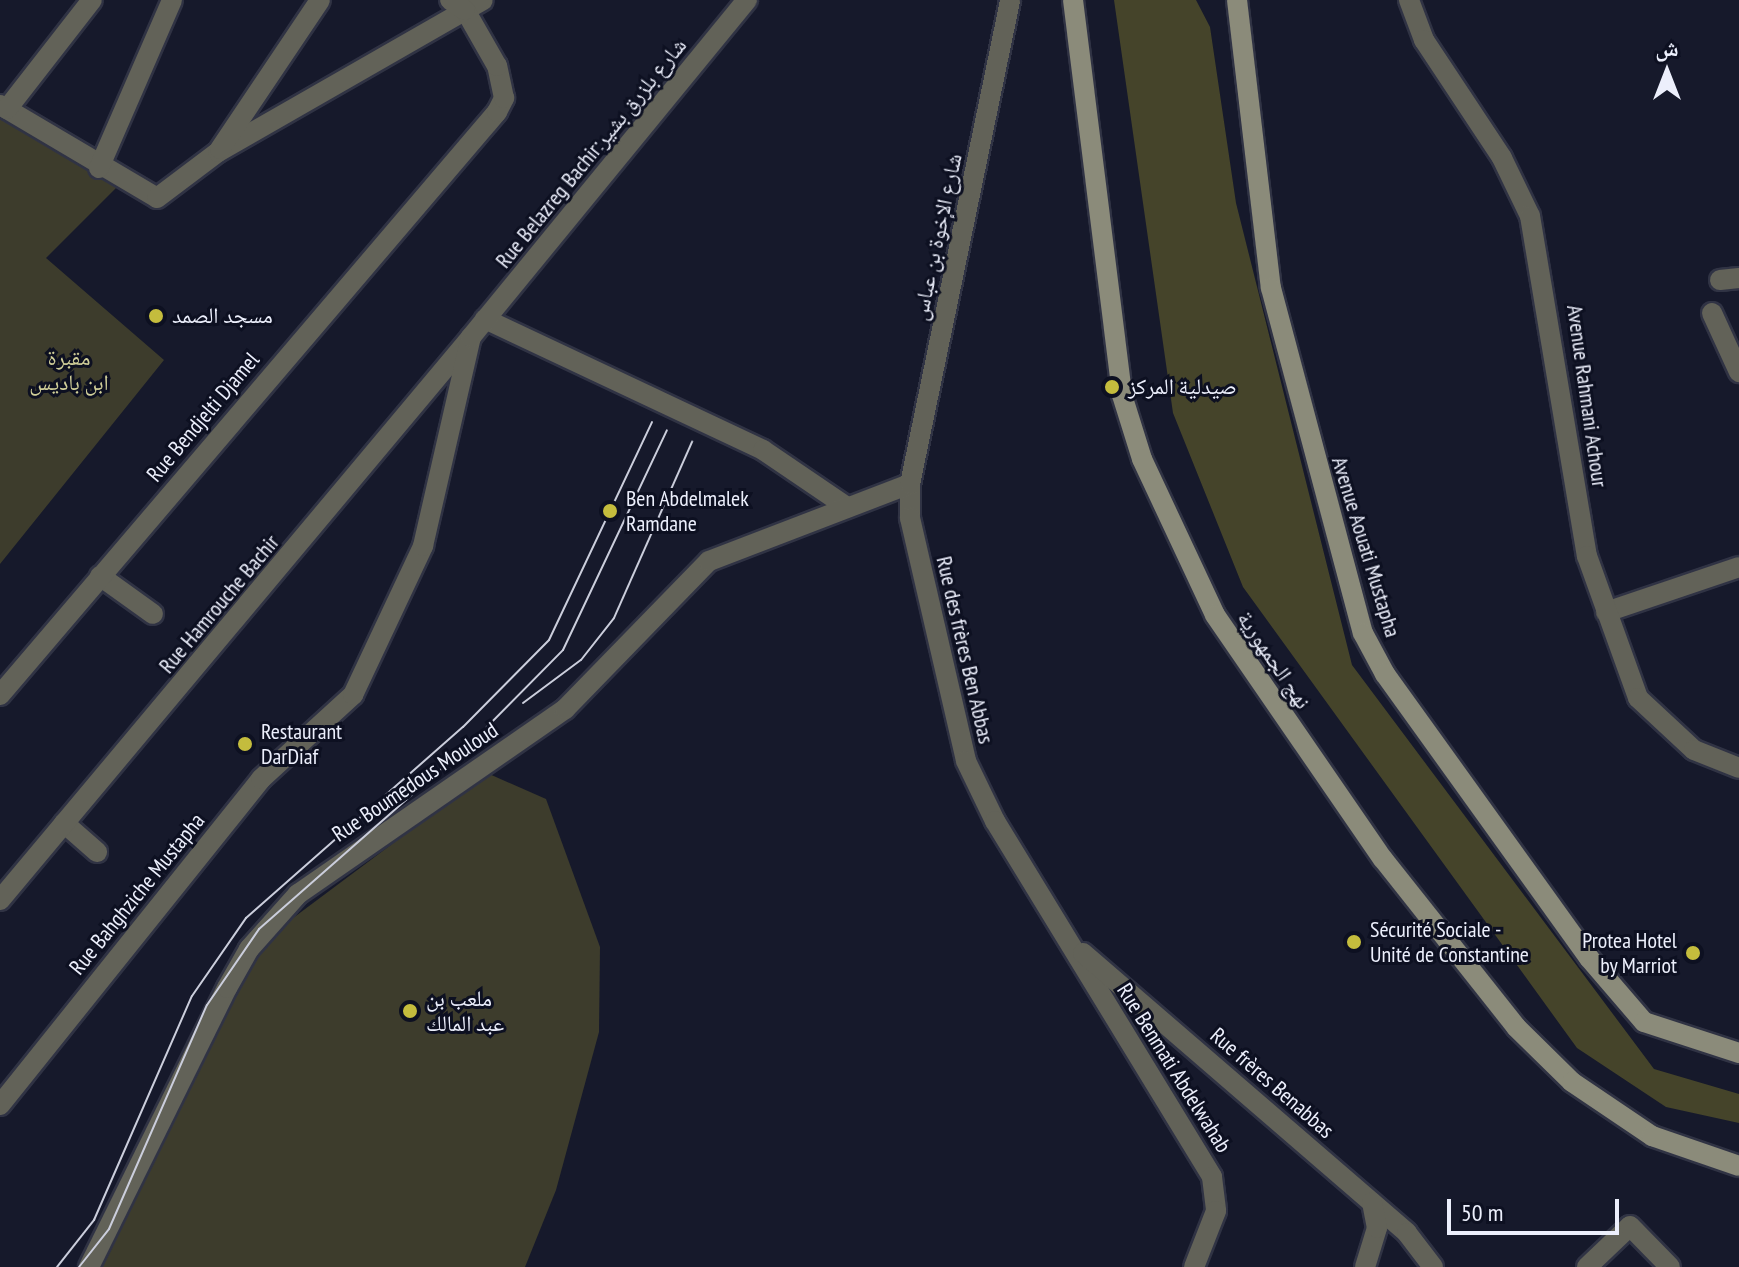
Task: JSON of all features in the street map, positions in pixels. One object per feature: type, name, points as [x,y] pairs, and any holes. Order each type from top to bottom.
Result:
[{"type":"main road","name":"نهج الجمهورية","points":[[1073,0],[1122,395],[1142,459],[1215,615],[1383,859],[1516,1027],[1572,1082],[1652,1136],[1737,1166]]},
{"type":"main road","name":"Avenue Aouati Mustapha","points":[[1237,0],[1271,288],[1363,633],[1385,674],[1589,958],[1644,1022],[1739,1053]]},
{"type":"street","points":[[92,0],[4,107],[99,168],[157,198],[218,152],[466,3]]},
{"type":"street","points":[[99,168],[172,0]]},
{"type":"street","points":[[218,152],[320,0]]},
{"type":"street","name":"Rue Belazreg Bachir;شارع بلزرق بشير","points":[[471,337],[747,0]]},
{"type":"street","name":"شارع الإخوة بن عباس","points":[[910,484],[1010,0]]},
{"type":"street","name":"Avenue Rahmani Achour","points":[[1409,0],[1424,40],[1502,158],[1530,216],[1587,556],[1638,698],[1694,750],[1739,768]]},
{"type":"street","name":"Rue Bendjelti Djamel","points":[[0,695],[497,112],[504,87],[466,3]]},
{"type":"street","points":[[1712,313],[1739,372]]},
{"type":"street","points":[[485,319],[763,450],[847,507]]},
{"type":"street","name":"Rue Bahghziche Mustapha","points":[[0,1105],[261,779],[318,720],[353,695],[423,546],[471,337]]},
{"type":"street","name":"Rue Hamrouche Bachir","points":[[0,900],[471,337]]},
{"type":"street","name":"Rue Boumedous Mouloud","points":[[89,1267],[227,988],[270,922],[335,865],[565,709],[709,561],[847,507],[893,496],[910,484]]},
{"type":"street","name":"Rue des frères Ben Abbas","points":[[910,484],[910,518],[966,761],[1071,942]]},
{"type":"street","points":[[1606,612],[1739,567]]},
{"type":"street","points":[[100,576],[153,614]]},
{"type":"street","points":[[64,823],[97,852]]},
{"type":"street","name":"Rue frères Benabbas","points":[[1071,942],[1372,1202],[1433,1267]]},
{"type":"street","name":"Rue Benmati Abdelwahab","points":[[1071,942],[1212,1177],[1214,1225],[1194,1267]]},
{"type":"street","points":[[1365,1267],[1377,1228],[1372,1202]]},
{"type":"street","points":[[1587,1267],[1630,1226],[1670,1267]]},
{"type":"green space","name":"مقبرة ابن باديس","points":[[0,110],[118,186],[46,258],[164,360],[0,564]]},
{"type":"green space","name":"ملعب بن عبد المالك","points":[[487,773],[546,799],[600,947],[599,1032],[556,1190],[525,1267],[96,1267],[231,990],[273,933]]},
{"type":"shaded area","points":[[1114,0],[1196,0],[1210,27],[1236,203],[1352,665],[1654,1069],[1739,1094],[1739,1123],[1666,1107],[1577,1048],[1243,587],[1173,413]]},
{"type":"tram line","points":[[57,1267],[94,1220],[192,996],[246,918],[463,727],[549,640],[652,422]]},
{"type":"tram line","points":[[79,1267],[109,1229],[207,1005],[259,929],[475,739],[563,650],[667,430]]},
{"type":"tram line","points":[[523,703],[581,660],[614,618],[692,442]]},
{"type":"place","name":"مسجد الصمد","points":[[156,316]]},
{"type":"place","name":"صيدلية المركز","points":[[1112,387]]},
{"type":"place","name":"Ben Abdelmalek Ramdane","points":[[610,511]]},
{"type":"place","name":"Restaurant DarDiaf","points":[[245,744]]},
{"type":"place","name":"Sécurité Sociale - Unité de Constantine","points":[[1354,942]]},
{"type":"place","name":"Protea Hotel by Marriot","points":[[1693,953]]},
{"type":"place","name":"ملعب بن عبد المالك","points":[[410,1011]]}]
